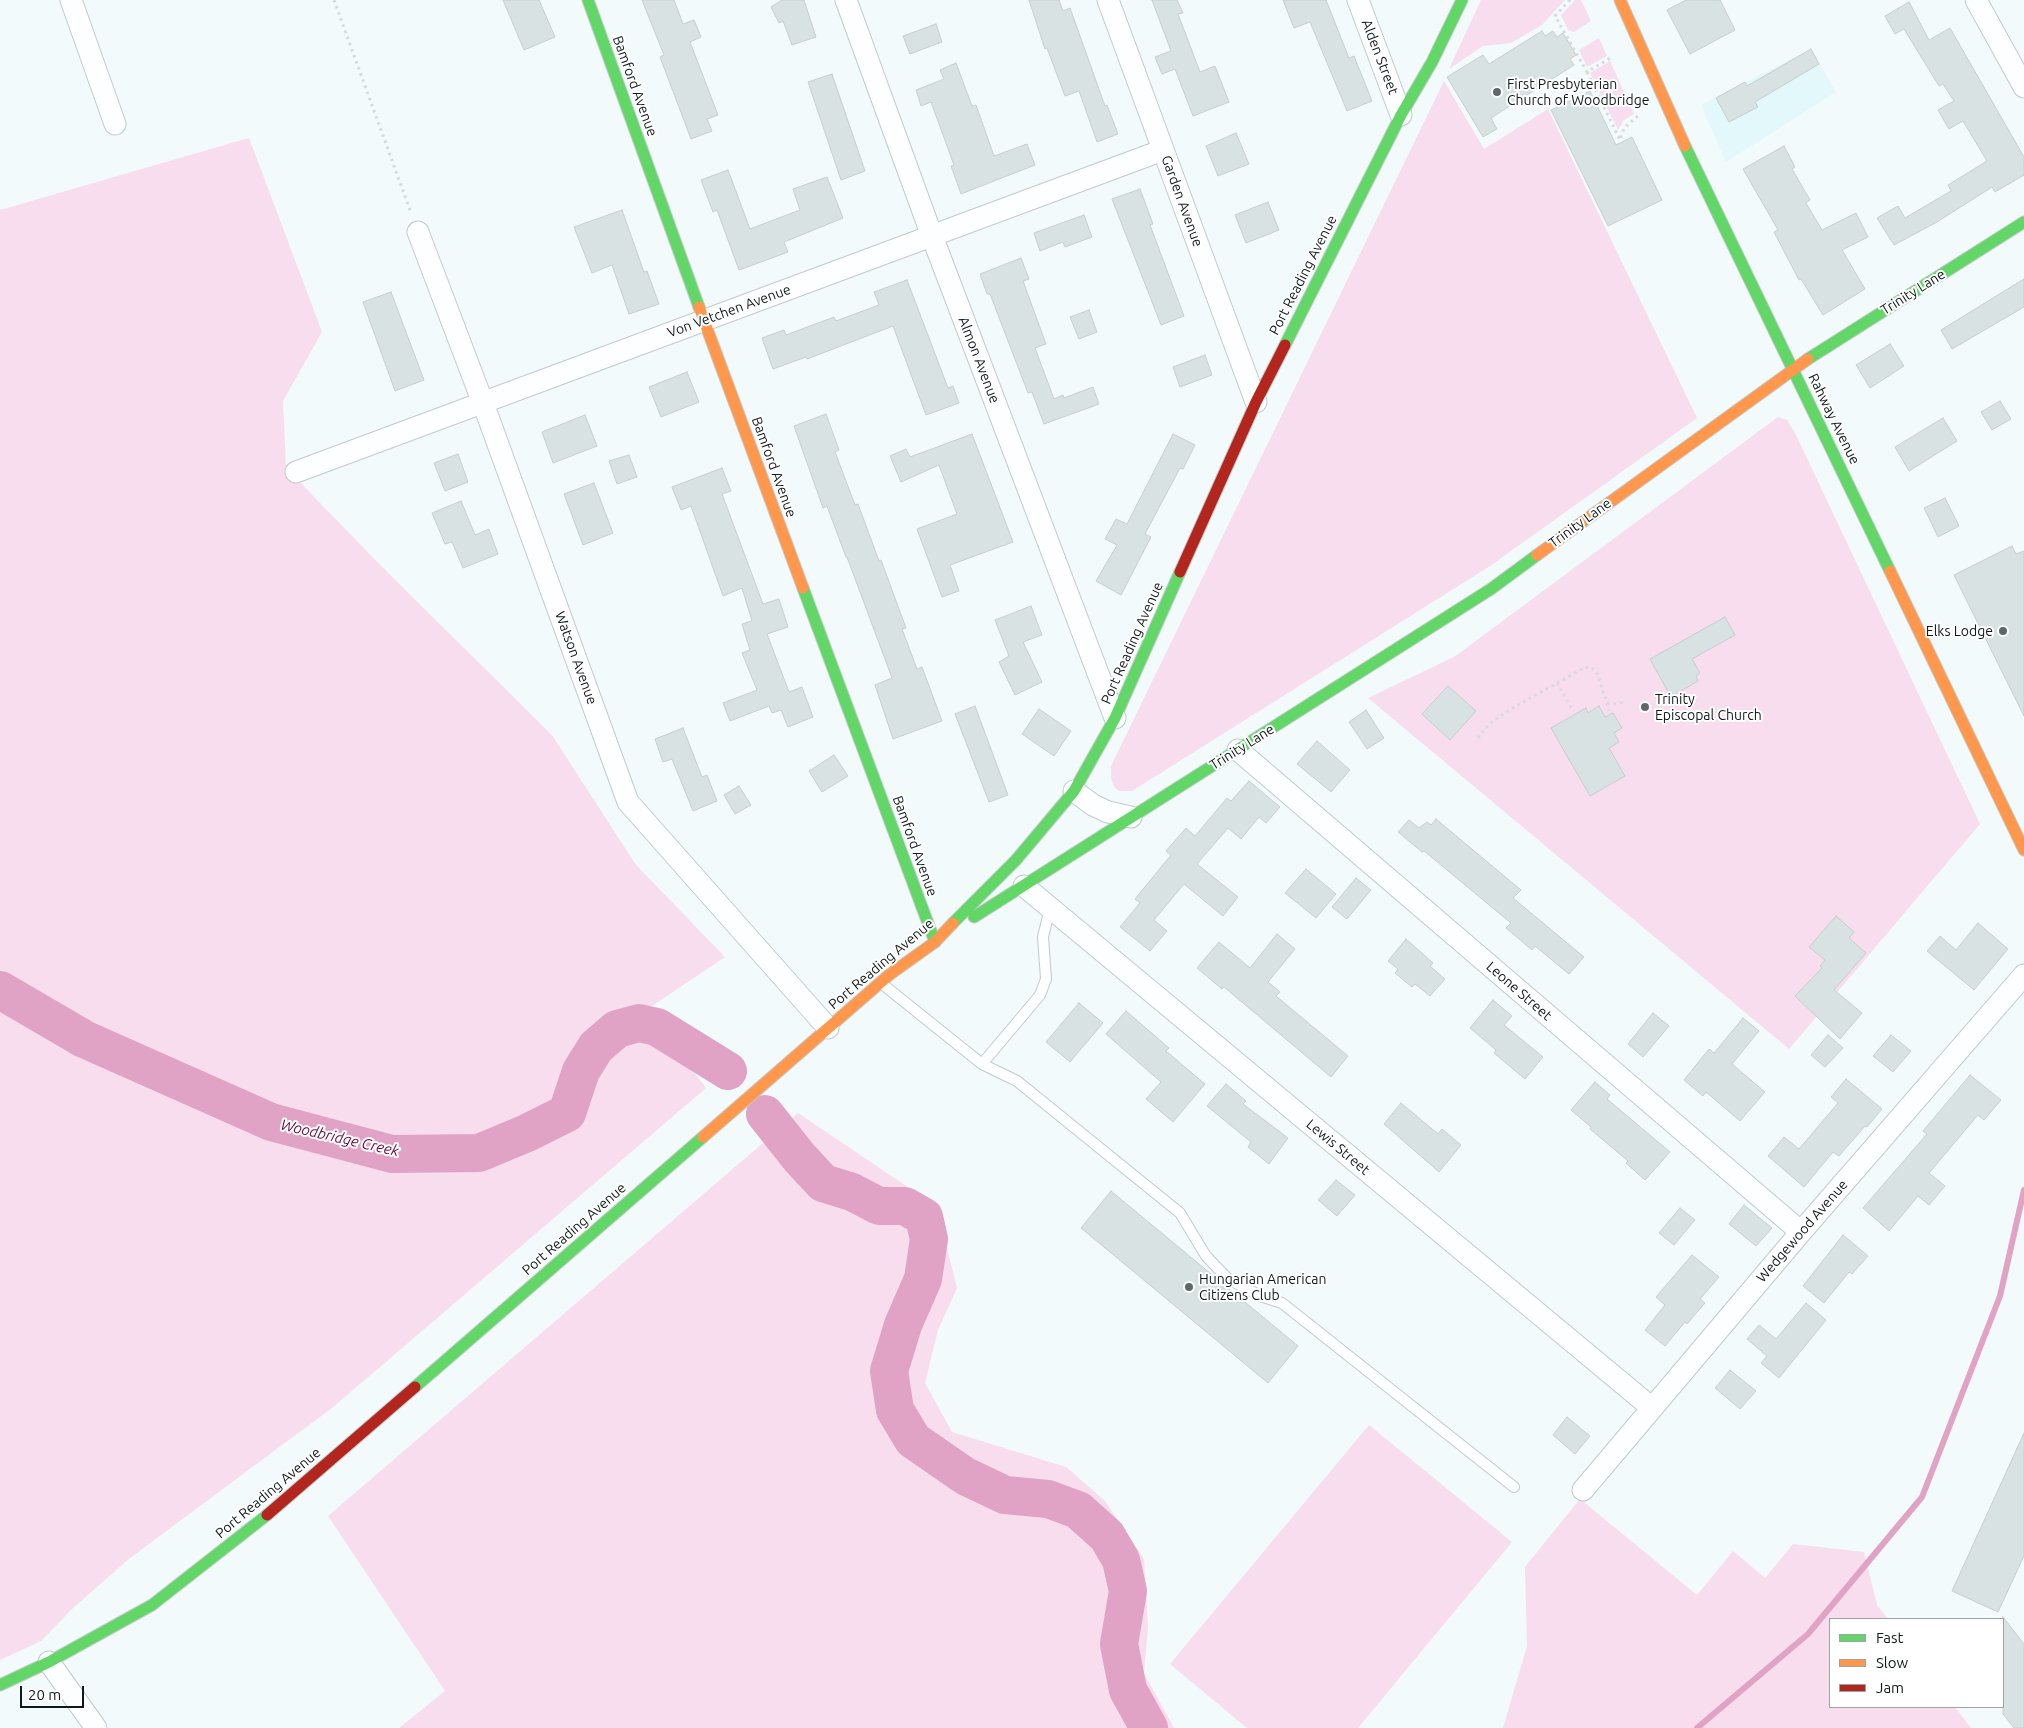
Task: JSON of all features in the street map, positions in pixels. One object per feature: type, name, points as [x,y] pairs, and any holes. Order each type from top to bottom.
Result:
[{"type":"street","points":[[71,0],[115,124]]},
{"type":"street","name":"Bamford Avenue","points":[[588,0],[704,321],[934,942]]},
{"type":"street","name":"Almon Avenue","points":[[846,0],[932,236],[1115,718]]},
{"type":"street","name":"Garden Avenue","points":[[1108,0],[1256,402]]},
{"type":"street","name":"Alden Street","points":[[1358,0],[1401,115]]},
{"type":"street","name":"Port Reading Avenue","points":[[0,1685],[49,1662],[152,1605],[278,1506],[828,1028],[881,983],[934,942],[1016,860],[1074,791],[1115,718],[1256,402],[1401,115],[1432,62],[1462,0]]},
{"type":"street","name":"Rahway Avenue","points":[[1620,0],[1669,112],[2024,850]]},
{"type":"street","points":[[1976,0],[2024,87]]},
{"type":"street","name":"Von Vetchen Avenue","points":[[296,472],[1163,150]]},
{"type":"street","name":"Trinity Lane","points":[[934,942],[1491,589],[1793,368],[2024,222]]},
{"type":"street","name":"Watson Avenue","points":[[418,232],[483,403],[628,802],[828,1028]]},
{"type":"street","name":"Leone Street","points":[[1238,750],[1801,1232]]},
{"type":"street","points":[[1074,791],[1108,812],[1131,817]]},
{"type":"street","name":"Lewis Street","points":[[1024,886],[1652,1408]]},
{"type":"street","name":"Wedgewood Avenue","points":[[1584,1490],[1801,1232],[2024,975]]},
{"type":"street","points":[[49,1662],[96,1728]]},
{"type":"lane","points":[[982,1064],[1040,995],[1046,979],[1043,937],[1050,908]]},
{"type":"lane","points":[[881,983],[982,1064],[1017,1081],[1180,1213],[1206,1256],[1228,1279],[1263,1297],[1282,1303],[1514,1487]]},
{"type":"path","points":[[334,0],[418,232]]},
{"type":"path","points":[[1570,0],[1555,16],[1587,72],[1620,140],[1624,128],[1639,115]]},
{"type":"path","points":[[1587,72],[1612,57]]},
{"type":"path","points":[[1478,738],[1489,724],[1509,710],[1584,668],[1591,667],[1597,673],[1608,711]]},
{"type":"path","points":[[1557,683],[1573,710]]},
{"type":"path","points":[[1607,703],[1624,702]]},
{"type":"shaded area","points":[[1481,0],[1565,0],[1542,25],[1511,43],[1483,46],[1449,69]]},
{"type":"shaded area","points":[[1575,0],[1581,0],[1591,21],[1574,32],[1568,30],[1561,15]]},
{"type":"shaded area","points":[[1599,38],[1607,56],[1587,67],[1579,50]]},
{"type":"shaded area","points":[[1811,49],[1836,92],[1726,162],[1701,105]]},
{"type":"shaded area","points":[[1610,61],[1634,114],[1624,120],[1618,130],[1590,73]]},
{"type":"shaded area","points":[[1444,81],[1484,149],[1548,109],[1697,418],[1490,566],[1132,791],[1119,791],[1114,787],[1111,778],[1111,766]]},
{"type":"shaded area","points":[[249,138],[322,332],[283,401],[286,468],[389,574],[552,735],[636,865],[725,957],[646,1010],[706,1088],[332,1408],[130,1558],[73,1608],[41,1641],[0,1660],[0,210]]},
{"type":"shaded area","points":[[1778,417],[1787,420],[1795,433],[1980,824],[1789,1049],[1368,698],[1454,657]]},
{"type":"shaded area","points":[[798,1113],[936,1206],[957,1288],[938,1330],[925,1383],[952,1432],[1066,1467],[1105,1501],[1144,1559],[1148,1627],[1144,1673],[1174,1728],[399,1728],[445,1691],[328,1516]]},
{"type":"shaded area","points":[[1369,1425],[1512,1542],[1358,1728],[1247,1728],[1170,1664]]},
{"type":"shaded area","points":[[1580,1499],[1697,1595],[1733,1551],[1765,1578],[1793,1544],[1864,1552],[1877,1605],[1887,1618],[1829,1618],[1829,1708],[1956,1708],[1971,1728],[1503,1728],[1527,1646],[1525,1567]]},
{"type":"building","points":[[503,0],[539,0],[555,37],[524,50]]},
{"type":"building","points":[[642,0],[674,0],[683,24],[694,20],[701,37],[690,42],[718,115],[707,119],[712,131],[691,139],[660,57],[664,55]]},
{"type":"building","points":[[782,0],[804,0],[816,37],[792,45],[783,21],[779,23],[771,7]]},
{"type":"building","points":[[1029,0],[1059,0],[1063,11],[1070,8],[1105,106],[1107,105],[1118,134],[1097,142],[1079,91],[1065,96],[1047,48],[1045,49]]},
{"type":"building","points":[[1152,0],[1177,0],[1183,13],[1178,14],[1200,72],[1215,66],[1229,102],[1193,116],[1175,69],[1162,74],[1155,57],[1171,51]]},
{"type":"building","points":[[1283,0],[1326,0],[1349,58],[1354,56],[1372,101],[1347,111],[1310,22],[1294,28]]},
{"type":"building","points":[[1686,0],[1720,0],[1735,30],[1690,54],[1667,10]]},
{"type":"building","points":[[1909,2],[1929,40],[1950,28],[2024,157],[2024,175],[1995,192],[1992,187],[1937,222],[1894,245],[1877,218],[1898,206],[1905,218],[1951,191],[1948,185],[1987,161],[1963,121],[1949,129],[1938,110],[1954,101],[1943,84],[1939,86],[1904,29],[1895,34],[1885,16]]},
{"type":"building","points":[[936,24],[942,42],[910,54],[903,36]]},
{"type":"building","name":"First Presbyterian Church of Woodbridge","points":[[1542,31],[1545,36],[1553,31],[1557,37],[1563,33],[1576,55],[1570,59],[1574,65],[1491,118],[1497,129],[1483,137],[1447,77],[1483,55],[1489,64]]},
{"type":"building","points":[[1811,49],[1819,64],[1755,102],[1758,107],[1729,122],[1716,98],[1745,82],[1747,86]]},
{"type":"building","points":[[956,63],[972,106],[976,105],[994,156],[1027,144],[1035,165],[961,194],[951,166],[954,165],[931,102],[921,106],[916,90],[944,79],[940,70]]},
{"type":"building","points":[[832,74],[865,171],[841,180],[808,82]]},
{"type":"building","points":[[1590,91],[1616,145],[1632,137],[1662,200],[1608,226],[1551,110]]},
{"type":"building","points":[[1236,133],[1249,164],[1218,176],[1206,146]]},
{"type":"building","points":[[1784,146],[1795,167],[1792,169],[1810,200],[1806,203],[1822,230],[1856,213],[1868,237],[1842,250],[1865,289],[1823,315],[1801,279],[1799,280],[1774,232],[1778,230],[1743,169]]},
{"type":"building","points":[[728,170],[750,229],[800,210],[793,189],[827,177],[843,218],[784,242],[788,252],[739,270],[717,210],[713,212],[701,180]]},
{"type":"building","points":[[1140,189],[1153,224],[1150,225],[1184,316],[1161,325],[1112,199]]},
{"type":"building","points":[[1268,202],[1279,230],[1246,243],[1235,215]]},
{"type":"building","points":[[622,210],[644,272],[647,271],[659,304],[629,314],[612,265],[592,273],[574,227]]},
{"type":"building","points":[[1084,215],[1092,237],[1065,247],[1063,242],[1040,251],[1034,233]]},
{"type":"building","points":[[1021,258],[1029,279],[1023,281],[1046,344],[1035,348],[1054,399],[1063,395],[1064,398],[1093,387],[1099,404],[1044,424],[1032,392],[1028,393],[990,294],[987,294],[980,274]]},
{"type":"building","points":[[2024,279],[2024,307],[1952,349],[1941,330]]},
{"type":"building","points":[[907,280],[948,388],[953,386],[959,403],[926,415],[893,326],[807,359],[806,357],[773,369],[762,338],[784,330],[786,335],[834,317],[836,321],[879,305],[874,292]]},
{"type":"building","points":[[391,292],[424,380],[395,391],[363,302]]},
{"type":"building","points":[[1089,310],[1097,332],[1079,339],[1070,317]]},
{"type":"building","points":[[1890,344],[1904,366],[1870,388],[1856,365]]},
{"type":"building","points":[[1205,355],[1212,375],[1180,387],[1173,367]]},
{"type":"building","points":[[687,372],[699,402],[661,417],[649,387]]},
{"type":"building","points":[[2000,401],[2011,419],[1992,430],[1981,412]]},
{"type":"building","points":[[826,414],[839,450],[835,452],[855,505],[858,504],[879,561],[881,560],[906,628],[902,629],[917,669],[922,667],[942,721],[893,739],[875,685],[892,678],[827,506],[823,508],[794,426]]},
{"type":"building","points":[[585,415],[597,446],[553,463],[542,432]]},
{"type":"building","points":[[1943,418],[1957,441],[1909,471],[1895,447]]},
{"type":"building","points":[[972,434],[1013,542],[950,565],[959,591],[942,597],[917,529],[957,514],[939,465],[901,482],[890,456],[906,449],[910,457]]},
{"type":"building","points":[[1173,434],[1195,445],[1183,469],[1180,468],[1145,534],[1151,537],[1121,595],[1096,581],[1117,545],[1105,539],[1116,519],[1127,524]]},
{"type":"building","points":[[458,454],[468,482],[445,491],[434,463]]},
{"type":"building","points":[[629,455],[637,477],[617,484],[609,461]]},
{"type":"building","points":[[722,468],[731,491],[722,494],[763,604],[779,599],[788,627],[767,634],[789,692],[802,687],[813,717],[788,727],[781,710],[772,713],[769,706],[730,721],[723,703],[757,690],[742,653],[750,650],[742,624],[752,621],[742,588],[723,596],[691,506],[681,510],[672,487]]},
{"type":"building","points":[[594,483],[613,533],[583,545],[564,494]]},
{"type":"building","points":[[1945,498],[1959,526],[1938,537],[1924,508]]},
{"type":"building","points":[[461,501],[475,535],[489,529],[498,554],[463,568],[452,542],[445,544],[432,513]]},
{"type":"building","name":"Elks Lodge","points":[[2012,546],[2016,554],[2024,551],[2024,716],[1954,575]]},
{"type":"building","points":[[1031,606],[1042,635],[1023,642],[1042,682],[1015,695],[999,662],[1009,656],[995,620]]},
{"type":"building","points":[[1725,617],[1735,635],[1692,659],[1700,673],[1696,676],[1698,681],[1671,697],[1650,659]]},
{"type":"building","points":[[1448,686],[1476,711],[1450,740],[1422,714]]},
{"type":"building","points":[[975,706],[1008,795],[989,802],[955,714]]},
{"type":"building","points":[[1599,706],[1605,717],[1613,713],[1622,728],[1614,733],[1619,742],[1609,748],[1625,776],[1590,796],[1551,728],[1586,708],[1588,713]]},
{"type":"building","points":[[1039,709],[1071,731],[1054,756],[1022,734]]},
{"type":"building","points":[[1366,710],[1384,738],[1367,749],[1349,722]]},
{"type":"building","points":[[683,728],[702,777],[707,775],[717,801],[693,811],[672,759],[663,762],[655,739]]},
{"type":"building","points":[[1317,741],[1350,770],[1331,792],[1297,764]]},
{"type":"building","points":[[834,755],[848,776],[822,792],[809,771]]},
{"type":"building","points":[[1249,781],[1280,807],[1266,823],[1259,817],[1241,839],[1228,828],[1197,864],[1238,897],[1223,916],[1184,884],[1154,920],[1167,931],[1150,951],[1120,927],[1140,903],[1135,899],[1171,855],[1166,851],[1186,828],[1195,836],[1227,798],[1231,801]]},
{"type":"building","points":[[739,786],[751,805],[735,814],[724,795]]},
{"type":"building","points":[[1436,819],[1521,890],[1513,898],[1584,957],[1569,974],[1535,946],[1532,950],[1506,928],[1511,923],[1424,851],[1422,852],[1398,832],[1409,820],[1419,828],[1427,822],[1431,825]]},
{"type":"building","points":[[1306,869],[1336,894],[1316,918],[1285,893]]},
{"type":"building","points":[[1356,878],[1371,890],[1347,919],[1332,907]]},
{"type":"building","points":[[1836,916],[1854,932],[1849,938],[1866,953],[1834,990],[1862,1013],[1840,1039],[1795,996],[1822,968],[1820,966],[1825,960],[1809,947]]},
{"type":"building","points":[[1978,923],[2008,949],[1974,990],[1927,951],[1940,936],[1956,950]]},
{"type":"building","points":[[1277,934],[1295,949],[1268,982],[1280,992],[1276,996],[1348,1056],[1331,1077],[1224,987],[1222,989],[1197,968],[1219,942],[1250,968]]},
{"type":"building","points":[[1406,939],[1433,963],[1430,966],[1445,979],[1430,996],[1415,984],[1412,987],[1395,973],[1398,969],[1388,961]]},
{"type":"building","points":[[1493,1000],[1512,1016],[1504,1025],[1543,1057],[1525,1079],[1494,1053],[1496,1050],[1470,1028]]},
{"type":"building","points":[[1079,1003],[1103,1023],[1070,1062],[1046,1042]]},
{"type":"building","points":[[1126,1011],[1169,1048],[1166,1051],[1205,1084],[1173,1122],[1146,1099],[1161,1082],[1106,1034]]},
{"type":"building","points":[[1653,1013],[1669,1026],[1643,1057],[1628,1044]]},
{"type":"building","points":[[1743,1018],[1759,1031],[1732,1064],[1765,1092],[1740,1121],[1706,1092],[1703,1096],[1684,1080],[1709,1049],[1714,1053]]},
{"type":"building","points":[[1828,1035],[1843,1048],[1825,1067],[1811,1055]]},
{"type":"building","points":[[1891,1035],[1911,1051],[1893,1072],[1873,1056]]},
{"type":"building","points":[[1970,1075],[2001,1100],[1984,1120],[1978,1115],[1929,1173],[1945,1186],[1929,1205],[1918,1196],[1889,1231],[1863,1208],[1927,1134],[1923,1131]]},
{"type":"building","points":[[1846,1079],[1882,1109],[1839,1156],[1833,1152],[1804,1187],[1768,1156],[1784,1137],[1799,1149],[1838,1103],[1831,1097]]},
{"type":"building","points":[[1595,1082],[1610,1095],[1607,1099],[1670,1152],[1645,1180],[1626,1163],[1628,1161],[1571,1110]]},
{"type":"building","points":[[1226,1084],[1246,1101],[1243,1104],[1288,1138],[1269,1164],[1248,1147],[1251,1142],[1207,1106]]},
{"type":"building","points":[[1401,1103],[1438,1134],[1442,1129],[1461,1145],[1439,1172],[1384,1124]]},
{"type":"building","points":[[1336,1180],[1355,1195],[1337,1216],[1318,1200]]},
{"type":"building","name":"Hungarian American Citizens Club","points":[[1111,1191],[1298,1346],[1268,1383],[1081,1228]]},
{"type":"building","points":[[1744,1205],[1772,1228],[1756,1246],[1729,1224]]},
{"type":"building","points":[[1680,1208],[1695,1220],[1674,1245],[1659,1233]]},
{"type":"building","points":[[1843,1235],[1868,1256],[1852,1274],[1849,1272],[1824,1303],[1803,1286]]},
{"type":"building","points":[[1692,1255],[1719,1277],[1700,1299],[1705,1303],[1687,1324],[1685,1322],[1665,1346],[1645,1330],[1665,1305],[1656,1297]]},
{"type":"building","points":[[1806,1303],[1826,1320],[1779,1378],[1761,1363],[1767,1356],[1747,1339],[1759,1325],[1776,1339]]},
{"type":"building","points":[[1730,1370],[1756,1391],[1740,1409],[1715,1388]]},
{"type":"building","points":[[1567,1417],[1590,1436],[1575,1454],[1553,1435]]},
{"type":"building","points":[[2024,1433],[2024,1556],[1998,1612],[1952,1591]]},
{"type":"building","points":[[2004,1618],[2024,1644],[2024,1728],[2014,1728],[2003,1714]]},
{"type":"waterway","name":"Woodbridge Creek","points":[[0,990],[84,1039],[271,1122],[392,1154],[479,1153],[527,1133],[567,1113],[581,1071],[596,1047],[617,1029],[639,1023],[657,1027],[728,1071]]},
{"type":"waterway","name":"Woodbridge Creek","points":[[765,1114],[799,1157],[823,1183],[852,1192],[879,1206],[905,1206],[924,1217],[929,1239],[923,1279],[903,1325],[889,1371],[895,1410],[913,1440],[965,1476],[1005,1495],[1048,1499],[1078,1510],[1107,1536],[1121,1560],[1128,1591],[1119,1644],[1128,1690],[1149,1728]]},
{"type":"waterway","points":[[1697,1728],[1808,1634],[1922,1497],[2000,1296],[2024,1190]]},
{"type":"traffic: fast","points":[[588,0],[699,307]]},
{"type":"traffic: fast","points":[[1285,345],[1401,115],[1432,62],[1462,0]]},
{"type":"traffic: fast","points":[[1685,146],[1890,571]]},
{"type":"traffic: fast","points":[[1808,359],[2024,222]]},
{"type":"traffic: fast","points":[[974,917],[1491,589],[1537,555]]},
{"type":"traffic: fast","points":[[953,923],[1016,860],[1074,791],[1115,718],[1180,572]]},
{"type":"traffic: fast","points":[[803,588],[935,942]]},
{"type":"traffic: fast","points":[[415,1387],[703,1137]]},
{"type":"traffic: fast","points":[[0,1685],[49,1662],[152,1605],[267,1515]]},
{"type":"traffic: slow","points":[[1620,0],[1685,146]]},
{"type":"traffic: slow","points":[[699,307],[803,588]]},
{"type":"traffic: slow","points":[[1537,555],[1808,359]]},
{"type":"traffic: slow","points":[[1890,571],[2024,850]]},
{"type":"traffic: slow","points":[[703,1137],[889,975],[935,942],[953,923]]},
{"type":"traffic: jam","points":[[1180,572],[1256,402],[1285,345]]},
{"type":"traffic: jam","points":[[267,1515],[415,1387]]},
{"type":"place","name":"First Presbyterian Church of Woodbridge","points":[[1497,92]]},
{"type":"place","name":"Elks Lodge","points":[[2003,631]]},
{"type":"place","name":"Trinity Episcopal Church","points":[[1645,707]]},
{"type":"place","name":"Hungarian American Citizens Club","points":[[1189,1287]]}]
